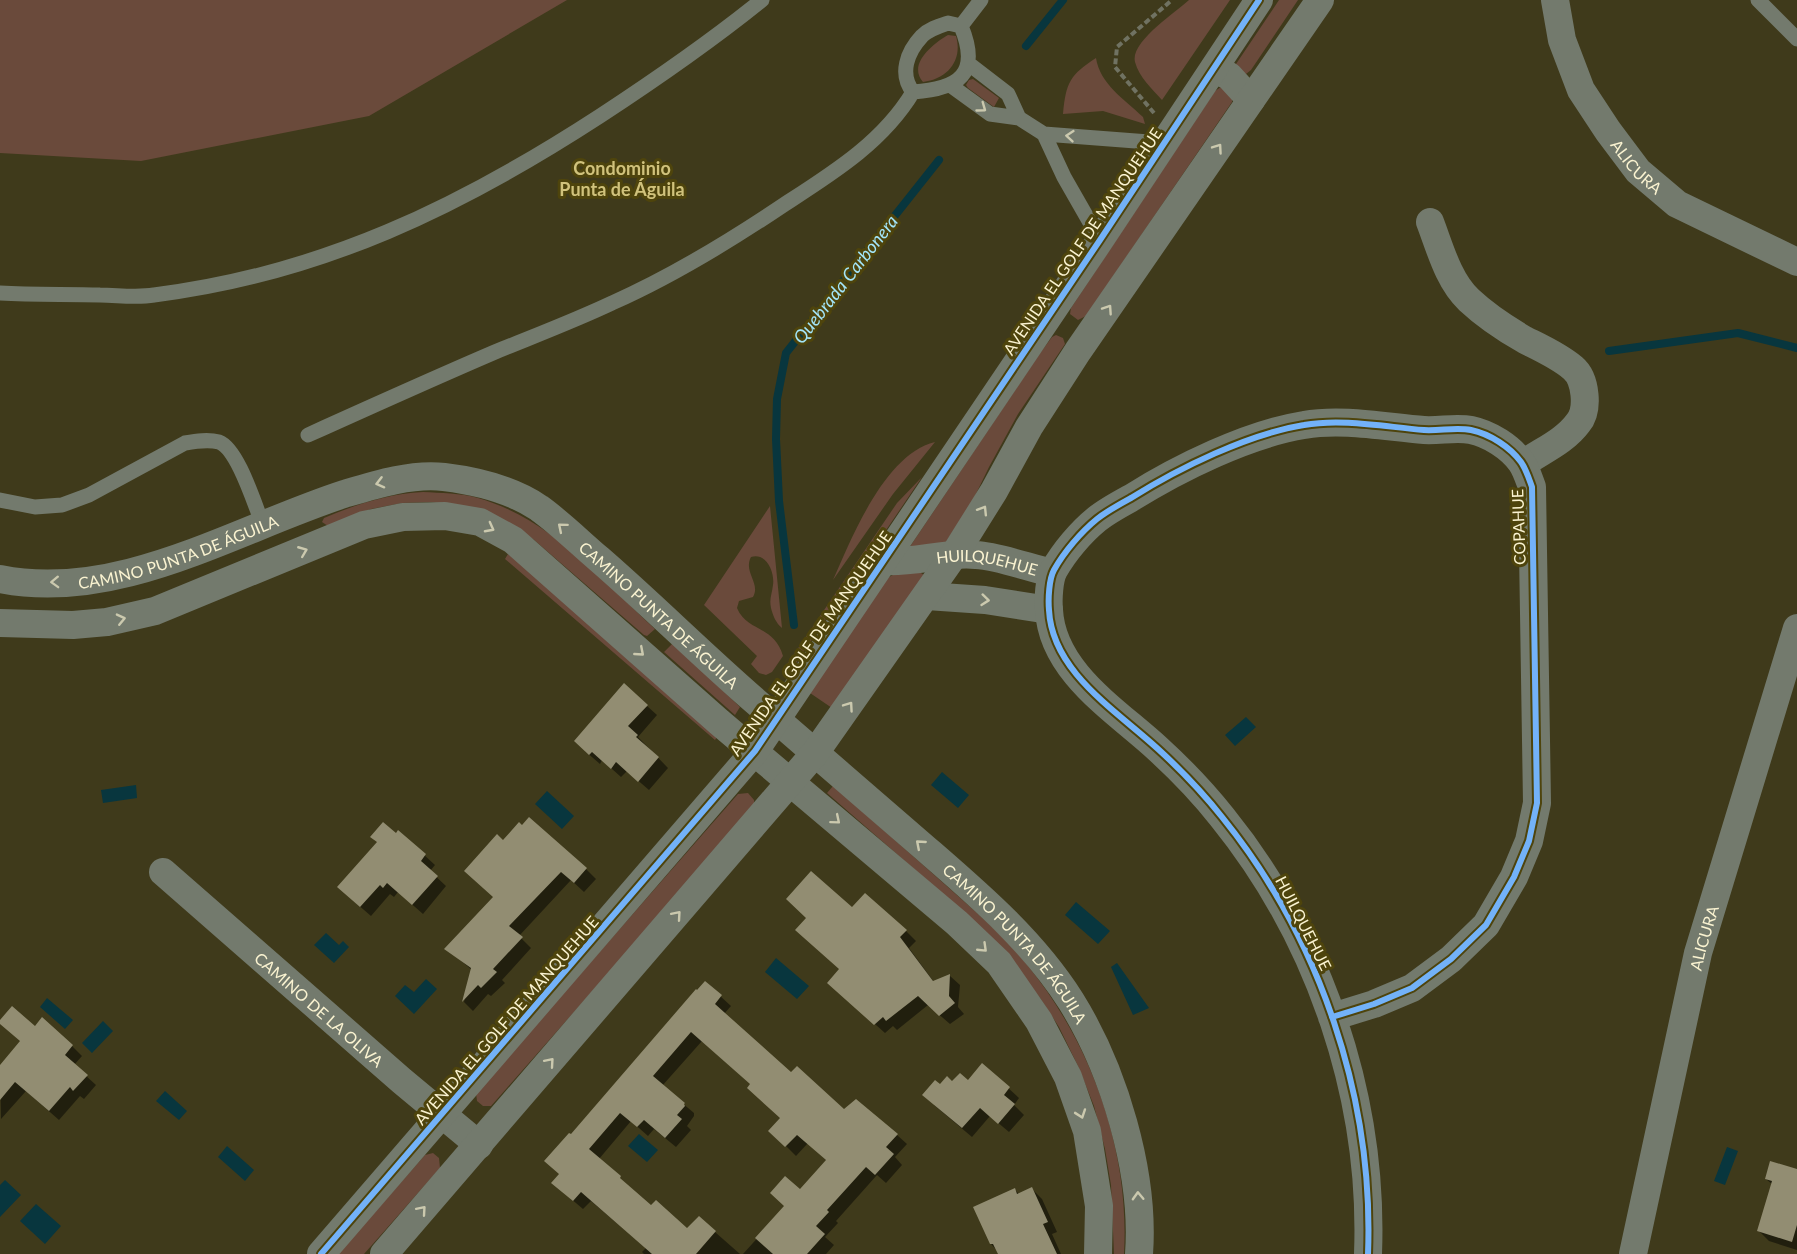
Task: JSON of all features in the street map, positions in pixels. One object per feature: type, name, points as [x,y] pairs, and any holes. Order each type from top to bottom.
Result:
[{"type":"street","name":"AVENIDA EL GOLF DE MANQUEHUE","points":[[321,1254],[755,752],[1100,240],[1159,130],[1214,69],[1258,0]]},
{"type":"street","points":[[384,1254],[815,753],[927,596],[994,492],[1029,427],[1088,337],[1320,0]]},
{"type":"street","name":"ALICURA","points":[[1555,0],[1562,40],[1581,90],[1638,171],[1677,204],[1797,262]]},
{"type":"street","points":[[1214,69],[1229,76],[1251,100]]},
{"type":"street","name":"COPAHUE","points":[[1430,222],[1451,276],[1467,299],[1523,338],[1575,369],[1584,388],[1584,407],[1580,422],[1560,441],[1523,464]]},
{"type":"street","points":[[1051,313],[1072,331],[1088,337]]},
{"type":"street","name":"COPAHUE","points":[[1052,573],[1073,543],[1098,518],[1150,486],[1197,461],[1264,436],[1305,424],[1364,423],[1426,430],[1470,430],[1485,435],[1510,450],[1523,464],[1532,487],[1534,517],[1537,803],[1529,841],[1514,877],[1486,925],[1451,959],[1412,988],[1374,1005],[1332,1017]]},
{"type":"street","name":"CAMINO PUNTA DE ÁGUILA","points":[[0,579],[51,583],[91,580],[136,570],[221,542],[320,502],[384,481],[439,476],[496,487],[536,506],[648,601],[777,720],[994,908],[1034,951],[1071,1001],[1098,1050],[1118,1107],[1137,1182],[1139,1254]]},
{"type":"street","name":"CAMINO PUNTA DE ÁGUILA","points":[[0,623],[73,625],[107,622],[155,611],[364,525],[403,517],[445,516],[480,522],[513,540],[755,752],[957,923],[999,963],[1039,1021],[1068,1077],[1087,1131],[1099,1206],[1098,1254]]},
{"type":"street","name":"HUILQUEHUE","points":[[884,561],[901,562],[954,555],[977,555],[1052,573],[1049,610],[1053,629],[1059,647],[1077,674],[1191,781],[1242,842],[1280,900],[1300,938],[1332,1017],[1346,1064],[1358,1122],[1367,1209],[1368,1254]]},
{"type":"street","points":[[927,596],[985,600],[1049,610]]},
{"type":"street","name":"ALICURA","points":[[1633,1254],[1698,953],[1797,628]]},
{"type":"street","name":"CAMINO DE LA OLIVA","points":[[163,872],[442,1116],[479,1145]]},
{"type":"lane","points":[[0,293],[151,296],[269,273],[326,256],[374,238],[467,195],[568,136],[678,63],[762,0]]},
{"type":"lane","points":[[961,26],[981,0]]},
{"type":"lane","points":[[1758,0],[1797,39]]},
{"type":"lane","points":[[913,92],[906,83],[905,66],[923,35],[948,23],[961,26]]},
{"type":"lane","points":[[308,435],[613,303],[678,270],[752,226],[861,151],[892,122],[913,92],[934,90],[950,85],[962,76],[969,64],[968,42],[961,26]]},
{"type":"lane","points":[[969,64],[1008,94],[1019,118]]},
{"type":"lane","points":[[950,85],[990,114],[1019,118],[1044,134],[1064,177],[1100,240]]},
{"type":"lane","points":[[1044,134],[1159,130]]},
{"type":"lane","points":[[0,500],[34,507],[62,505],[89,495],[185,443],[202,441],[220,443],[236,459],[263,525]]},
{"type":"path","points":[[1159,130],[1115,67],[1117,47],[1172,0]]},
{"type":"shaded area","points":[[0,0],[567,0],[369,116],[141,161],[0,153]]},
{"type":"shaded area","points":[[1189,0],[1230,0],[1162,100],[1140,73],[1135,62],[1135,54],[1146,37]]},
{"type":"shaded area","points":[[1279,0],[1298,0],[1251,70],[1246,74],[1237,70],[1236,64]]},
{"type":"shaded area","points":[[948,35],[956,36],[958,45],[952,67],[940,77],[923,82],[918,68],[920,61],[936,43]]},
{"type":"shaded area","points":[[1096,58],[1102,76],[1143,117],[1145,124],[1103,111],[1063,114],[1071,80],[1080,69]]},
{"type":"shaded area","points":[[973,79],[999,98],[994,107],[968,88],[966,85],[969,80]]},
{"type":"shaded area","points":[[1221,87],[1232,91],[1232,102],[1086,316],[1078,320],[1070,314],[1071,308],[1215,91]]},
{"type":"shaded area","points":[[1056,335],[1063,338],[1065,344],[1018,414],[972,502],[940,551],[909,548],[1038,356]]},
{"type":"shaded area","points":[[935,442],[893,494],[833,580],[860,521],[886,480],[917,450]]},
{"type":"shaded area","points":[[922,477],[790,672],[784,669],[897,503]]},
{"type":"shaded area","points":[[423,492],[478,498],[529,520],[552,535],[595,571],[655,629],[647,636],[644,635],[533,539],[462,506],[431,502],[402,503],[371,509],[328,526],[322,522],[324,518],[373,500]]},
{"type":"shaded area","points":[[770,506],[782,628],[771,608],[773,574],[761,557],[751,557],[749,562],[755,587],[753,597],[739,601],[737,608],[741,616],[767,634],[779,646],[783,656],[772,672],[766,675],[759,673],[751,664],[757,656],[704,605]]},
{"type":"shaded area","points":[[508,554],[717,737],[715,740],[505,559]]},
{"type":"shaded area","points":[[918,571],[924,575],[832,708],[810,693],[883,580],[893,575]]},
{"type":"shaded area","points":[[673,643],[740,707],[735,715],[664,652]]},
{"type":"shaded area","points":[[833,786],[990,926],[1019,955],[1051,997],[1088,1065],[1113,1138],[1121,1177],[1124,1254],[1114,1254],[1111,1185],[1094,1106],[1059,1027],[1040,998],[977,924],[827,793]]},
{"type":"shaded area","points":[[748,793],[754,800],[754,808],[491,1106],[483,1106],[477,1101],[476,1093],[738,794]]},
{"type":"shaded area","points":[[433,1153],[439,1158],[440,1168],[364,1254],[338,1254],[425,1155]]},
{"type":"water","points":[[1246,717],[1256,727],[1235,746],[1225,735]]},
{"type":"water","points":[[942,772],[969,795],[958,808],[931,785]]},
{"type":"water","points":[[136,785],[137,798],[103,803],[101,790]]},
{"type":"water","points":[[547,791],[574,816],[562,829],[535,804]]},
{"type":"water","points":[[1076,902],[1110,931],[1098,944],[1065,915]]},
{"type":"water","points":[[326,933],[339,945],[343,941],[349,947],[334,963],[314,945]]},
{"type":"water","points":[[776,958],[809,986],[797,999],[765,972]]},
{"type":"water","points":[[1117,963],[1149,1008],[1133,1015],[1111,967]]},
{"type":"water","points":[[426,979],[437,989],[414,1014],[395,996],[405,985],[414,992]]},
{"type":"water","points":[[47,998],[73,1020],[65,1029],[40,1007]]},
{"type":"water","points":[[103,1021],[113,1031],[92,1053],[82,1043]]},
{"type":"water","points":[[165,1091],[187,1111],[179,1120],[156,1101]]},
{"type":"water","points":[[639,1134],[658,1150],[647,1162],[628,1146]]},
{"type":"water","points":[[227,1146],[254,1170],[245,1181],[218,1157]]},
{"type":"water","points":[[1727,1147],[1738,1151],[1725,1185],[1714,1181]]},
{"type":"water","points":[[5,1180],[21,1195],[0,1217],[0,1185]]},
{"type":"water","points":[[36,1204],[61,1226],[45,1244],[20,1221]]},
{"type":"building","points":[[624,683],[648,705],[628,726],[638,735],[636,737],[659,757],[638,782],[616,762],[611,769],[592,752],[589,755],[574,741]]},
{"type":"building","points":[[529,817],[587,868],[574,883],[561,872],[509,926],[523,937],[493,969],[497,972],[481,988],[478,985],[462,1002],[471,968],[444,949],[493,897],[464,871],[497,834],[503,840],[519,822],[522,825]]},
{"type":"building","points":[[383,822],[396,833],[398,830],[426,854],[421,861],[438,876],[412,905],[387,883],[383,888],[380,885],[360,907],[337,887],[377,842],[370,837]]},
{"type":"building","points":[[811,871],[852,907],[865,893],[907,930],[900,937],[933,981],[950,974],[949,996],[955,1003],[939,1016],[918,996],[886,1021],[883,1017],[874,1025],[827,983],[839,969],[795,930],[806,918],[786,899]]},
{"type":"building","points":[[705,981],[722,995],[715,1004],[791,1072],[797,1066],[844,1109],[856,1099],[898,1134],[886,1147],[894,1154],[875,1175],[866,1167],[827,1210],[829,1212],[816,1226],[825,1234],[807,1254],[773,1254],[755,1238],[784,1206],[770,1193],[785,1176],[800,1189],[826,1160],[797,1135],[785,1147],[768,1131],[780,1118],[747,1088],[750,1084],[691,1032],[653,1076],[685,1103],[677,1115],[682,1119],[665,1138],[644,1120],[637,1127],[620,1113],[589,1149],[651,1205],[656,1200],[687,1228],[699,1216],[716,1231],[696,1254],[652,1254],[581,1192],[573,1201],[551,1183],[559,1174],[544,1161],[569,1133],[571,1134]]},
{"type":"building","points":[[12,1006],[35,1026],[42,1017],[73,1045],[65,1055],[88,1075],[73,1091],[70,1087],[49,1111],[15,1082],[0,1100],[0,1065],[20,1041],[0,1024],[0,1020]]},
{"type":"building","points":[[982,1063],[1010,1087],[1004,1095],[1015,1104],[998,1124],[980,1108],[962,1128],[922,1095],[935,1080],[940,1084],[947,1076],[952,1081],[960,1073],[968,1080]]},
{"type":"building","points":[[1770,1161],[1797,1169],[1797,1225],[1792,1242],[1757,1231],[1772,1181],[1765,1179]]},
{"type":"building","points":[[1032,1187],[1048,1222],[1043,1224],[1057,1254],[998,1254],[993,1244],[990,1244],[973,1207],[1015,1188],[1017,1194]]},
{"type":"waterway","name":"Quebrada Carbonera","points":[[1026,46],[1063,0]]},
{"type":"waterway","name":"Quebrada Carbonera","points":[[794,625],[779,501],[776,439],[777,399],[786,353],[939,160]]},
{"type":"waterway","points":[[1609,351],[1738,333],[1797,348]]},
{"type":"cycle path","points":[[321,1254],[755,751],[1259,0]]},
{"type":"cycle path","points":[[1332,1017],[1374,1004],[1412,988],[1451,959],[1486,925],[1514,877],[1529,841],[1537,803],[1532,487],[1523,465],[1511,451],[1492,438],[1471,430],[1424,430],[1333,422],[1282,429],[1237,444],[1170,475],[1097,519],[1063,556],[1052,574],[1049,589],[1049,610],[1053,632],[1062,653],[1074,671],[1106,705],[1175,765],[1222,817],[1257,864],[1287,914],[1313,967],[1334,1022],[1350,1079],[1362,1137],[1367,1195],[1368,1254]]},
{"type":"district","name":"Condominio Punta de Águila","points":[[622,178]]}]
